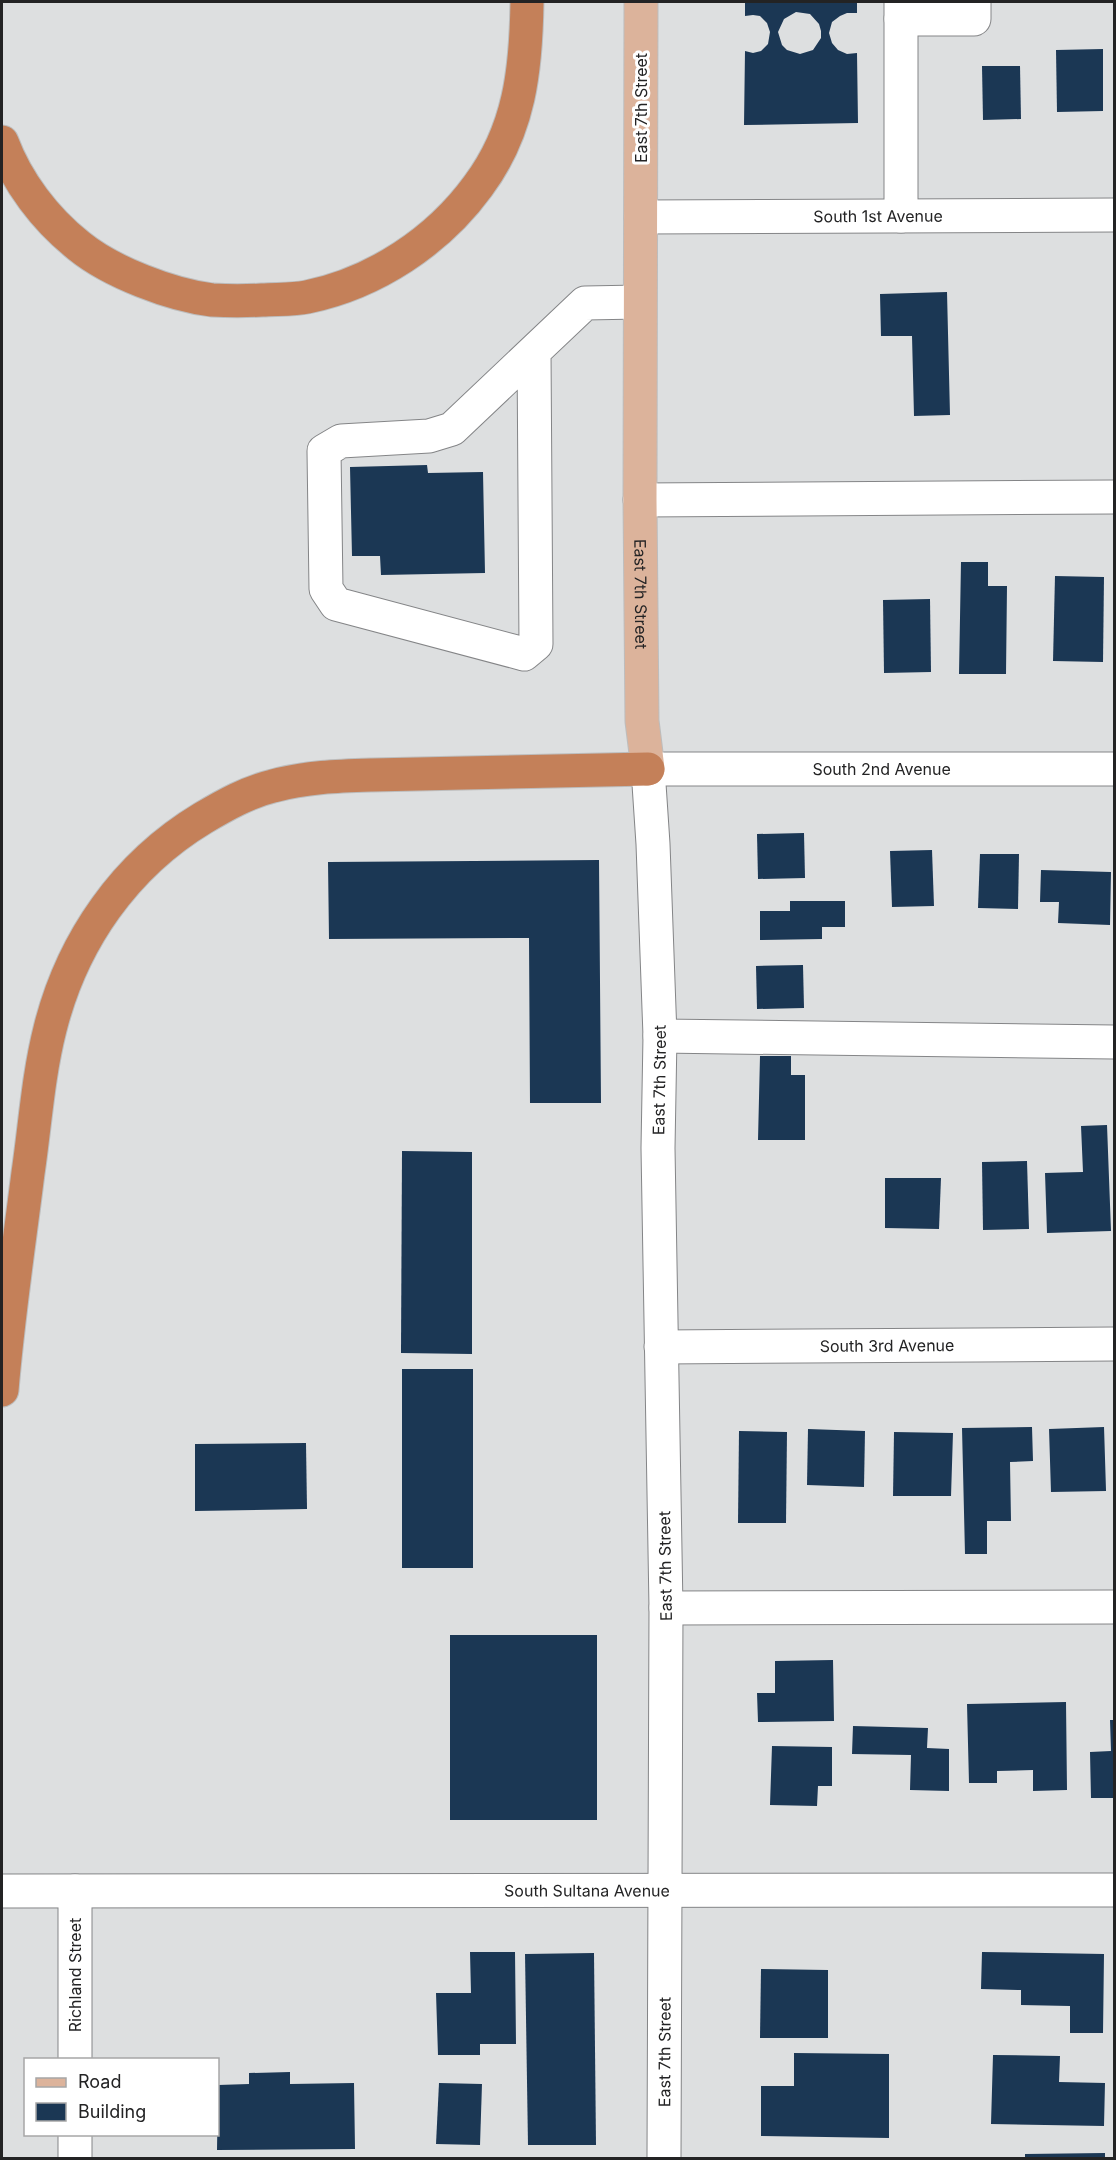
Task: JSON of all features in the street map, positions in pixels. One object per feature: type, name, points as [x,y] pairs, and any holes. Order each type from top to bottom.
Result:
[{"type":"highway","points":[[2,142],[26,189],[52,221],[80,247],[109,264],[157,286],[211,300],[307,297],[366,276],[426,242],[479,185],[515,115],[523,81],[527,43],[527,2]]},
{"type":"highway","points":[[2,1390],[24,1203],[49,1031],[59,998],[79,951],[93,925],[130,876],[177,834],[221,807],[274,785],[332,777],[372,775],[648,769]]},
{"type":"main road","name":"East 7th Street","points":[[641,2],[639,302],[642,722],[648,769]]},
{"type":"street","points":[[901,216],[901,10],[974,19],[974,2]]},
{"type":"street","name":"South 1st Avenue","points":[[641,217],[1114,215]]},
{"type":"street","points":[[534,352],[536,644],[524,654],[336,604],[326,589],[324,451],[341,441],[429,436],[452,429],[585,303],[639,302]]},
{"type":"street","points":[[640,500],[1114,497]]},
{"type":"street","name":"South 2nd Avenue","points":[[648,769],[1114,769]]},
{"type":"street","name":"East 7th Street","points":[[648,769],[660,1036],[658,1148],[666,1608],[664,2158]]},
{"type":"street","points":[[660,1036],[1114,1042]]},
{"type":"street","name":"South 3rd Avenue","points":[[661,1347],[1114,1344]]},
{"type":"street","points":[[666,1608],[1114,1607]]},
{"type":"street","name":"South Sultana Avenue","points":[[2,1892],[1114,1890]]},
{"type":"street","name":"Richland Street","points":[[68,1891],[75,2058]]},
{"type":"street","points":[[75,2136],[75,2158]]},
{"type":"building","points":[[745,2],[857,2],[857,13],[840,16],[832,22],[829,33],[832,43],[838,50],[847,54],[857,53],[858,123],[744,125],[745,51],[753,53],[761,51],[768,44],[770,32],[767,23],[760,16],[745,16]],"holes":[[[796,12],[810,14],[819,24],[821,38],[813,50],[800,54],[787,50],[782,45],[778,32],[784,19]]]},
{"type":"building","points":[[1103,49],[1103,111],[1057,112],[1056,50]]},
{"type":"building","points":[[982,66],[1020,66],[1021,119],[983,120]]},
{"type":"building","points":[[947,292],[950,415],[914,416],[912,336],[881,336],[880,294]]},
{"type":"building","points":[[427,465],[428,473],[483,472],[485,573],[381,575],[380,556],[352,556],[350,467]]},
{"type":"building","points":[[961,562],[988,562],[988,586],[1007,586],[1006,674],[959,674]]},
{"type":"building","points":[[1055,576],[1104,577],[1103,662],[1053,661]]},
{"type":"building","points":[[930,599],[931,672],[884,673],[883,600]]},
{"type":"building","points":[[804,833],[805,878],[758,879],[757,834]]},
{"type":"building","points":[[932,850],[934,906],[892,907],[890,851]]},
{"type":"building","points":[[980,854],[1019,854],[1018,909],[978,908]]},
{"type":"building","points":[[599,860],[601,1103],[530,1103],[529,938],[329,939],[328,862]]},
{"type":"building","points":[[1041,870],[1111,872],[1110,925],[1058,923],[1059,902],[1040,902]]},
{"type":"building","points":[[790,901],[845,901],[845,927],[822,927],[822,939],[760,940],[760,911],[790,911]]},
{"type":"building","points":[[803,965],[804,1008],[757,1009],[756,966]]},
{"type":"building","points":[[760,1056],[791,1056],[791,1075],[805,1075],[805,1140],[758,1140]]},
{"type":"building","points":[[1107,1125],[1111,1231],[1047,1233],[1045,1173],[1083,1172],[1081,1126]]},
{"type":"building","points":[[402,1151],[472,1152],[472,1354],[401,1353]]},
{"type":"building","points":[[1027,1161],[1029,1229],[983,1230],[982,1162]]},
{"type":"building","points":[[885,1178],[941,1178],[939,1229],[885,1228]]},
{"type":"building","points":[[402,1369],[473,1369],[473,1568],[402,1568]]},
{"type":"building","points":[[1032,1427],[1033,1461],[1010,1462],[1011,1521],[987,1521],[987,1554],[965,1554],[962,1428]]},
{"type":"building","points":[[1104,1427],[1106,1491],[1051,1492],[1049,1429]]},
{"type":"building","points":[[808,1429],[865,1431],[864,1487],[807,1485]]},
{"type":"building","points":[[739,1431],[787,1432],[786,1523],[738,1523]]},
{"type":"building","points":[[894,1432],[953,1433],[951,1496],[893,1496]]},
{"type":"building","points":[[306,1443],[307,1509],[195,1511],[195,1444]]},
{"type":"building","points":[[450,1635],[597,1635],[597,1820],[450,1820]]},
{"type":"building","points":[[833,1660],[834,1721],[758,1722],[757,1693],[775,1693],[775,1661]]},
{"type":"building","points":[[1066,1702],[1067,1790],[1033,1791],[1033,1770],[997,1771],[997,1783],[969,1783],[967,1704]]},
{"type":"building","points":[[1110,1720],[1114,1720],[1114,1798],[1091,1798],[1090,1752],[1111,1751]]},
{"type":"building","points":[[853,1726],[928,1728],[927,1748],[949,1749],[949,1791],[910,1790],[911,1755],[852,1754]]},
{"type":"building","points":[[772,1746],[832,1747],[832,1786],[818,1786],[817,1806],[770,1805]]},
{"type":"building","points":[[470,1952],[515,1952],[516,2044],[480,2044],[480,2055],[438,2055],[436,1993],[471,1993]]},
{"type":"building","points":[[982,1952],[1104,1954],[1103,2033],[1070,2033],[1070,2006],[1021,2005],[1021,1990],[981,1989]]},
{"type":"building","points":[[594,1953],[596,2145],[528,2145],[525,1954]]},
{"type":"building","points":[[761,1969],[828,1970],[828,2038],[760,2038]]},
{"type":"building","points":[[794,2053],[889,2054],[889,2138],[761,2136],[761,2086],[794,2086]]},
{"type":"building","points":[[993,2055],[1060,2056],[1059,2082],[1105,2083],[1104,2126],[991,2124]]},
{"type":"building","points":[[290,2072],[290,2084],[354,2083],[355,2149],[217,2150],[219,2085],[249,2084],[249,2073]]},
{"type":"building","points":[[439,2083],[482,2084],[480,2145],[436,2144]]},
{"type":"building","points":[[1105,2153],[1105,2158],[1025,2158],[1025,2154]]}]
